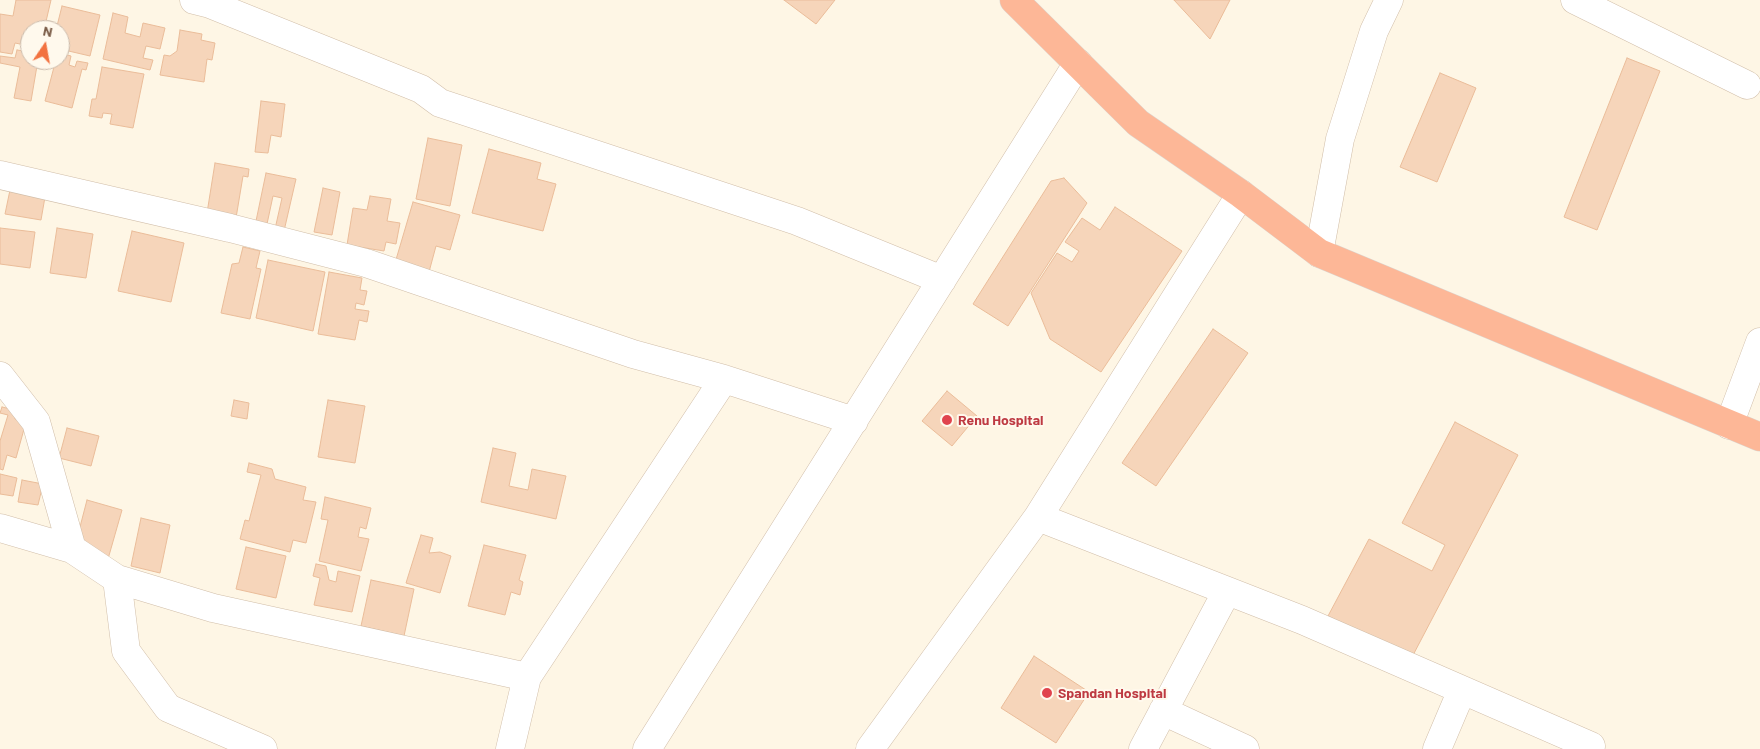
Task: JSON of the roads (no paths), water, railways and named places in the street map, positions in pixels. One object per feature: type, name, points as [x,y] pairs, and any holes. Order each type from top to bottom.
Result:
[{"type":"highway","points":[[1014,0],[1138,123],[1241,194],[1319,253],[1760,437]]},
{"type":"street","points":[[194,0],[422,89],[440,103],[797,221],[942,280]]},
{"type":"street","points":[[1319,253],[1340,139],[1374,31],[1389,0]]},
{"type":"street","points":[[1575,0],[1748,85]]},
{"type":"street","points":[[648,749],[1078,63]]},
{"type":"street","points":[[0,175],[230,228],[366,263],[633,354],[724,379],[854,421]]},
{"type":"street","points":[[870,749],[1038,517],[1241,194]]},
{"type":"street","points":[[1729,425],[1760,342]]},
{"type":"street","points":[[0,376],[36,422],[72,549]]},
{"type":"street","points":[[510,749],[527,677],[724,379]]},
{"type":"street","points":[[1038,517],[1302,620],[1591,746]]},
{"type":"street","points":[[0,528],[72,549],[116,579],[213,608],[527,677]]},
{"type":"street","points":[[116,579],[126,651],[168,708],[262,749]]},
{"type":"street","points":[[1143,749],[1227,591]]},
{"type":"street","points":[[1437,749],[1462,690]]},
{"type":"street","points":[[1163,711],[1245,749]]},
{"type":"place","name":"Renu Hospital","points":[[947,420]]},
{"type":"place","name":"Spandan Hospital","points":[[1047,693]]}]
